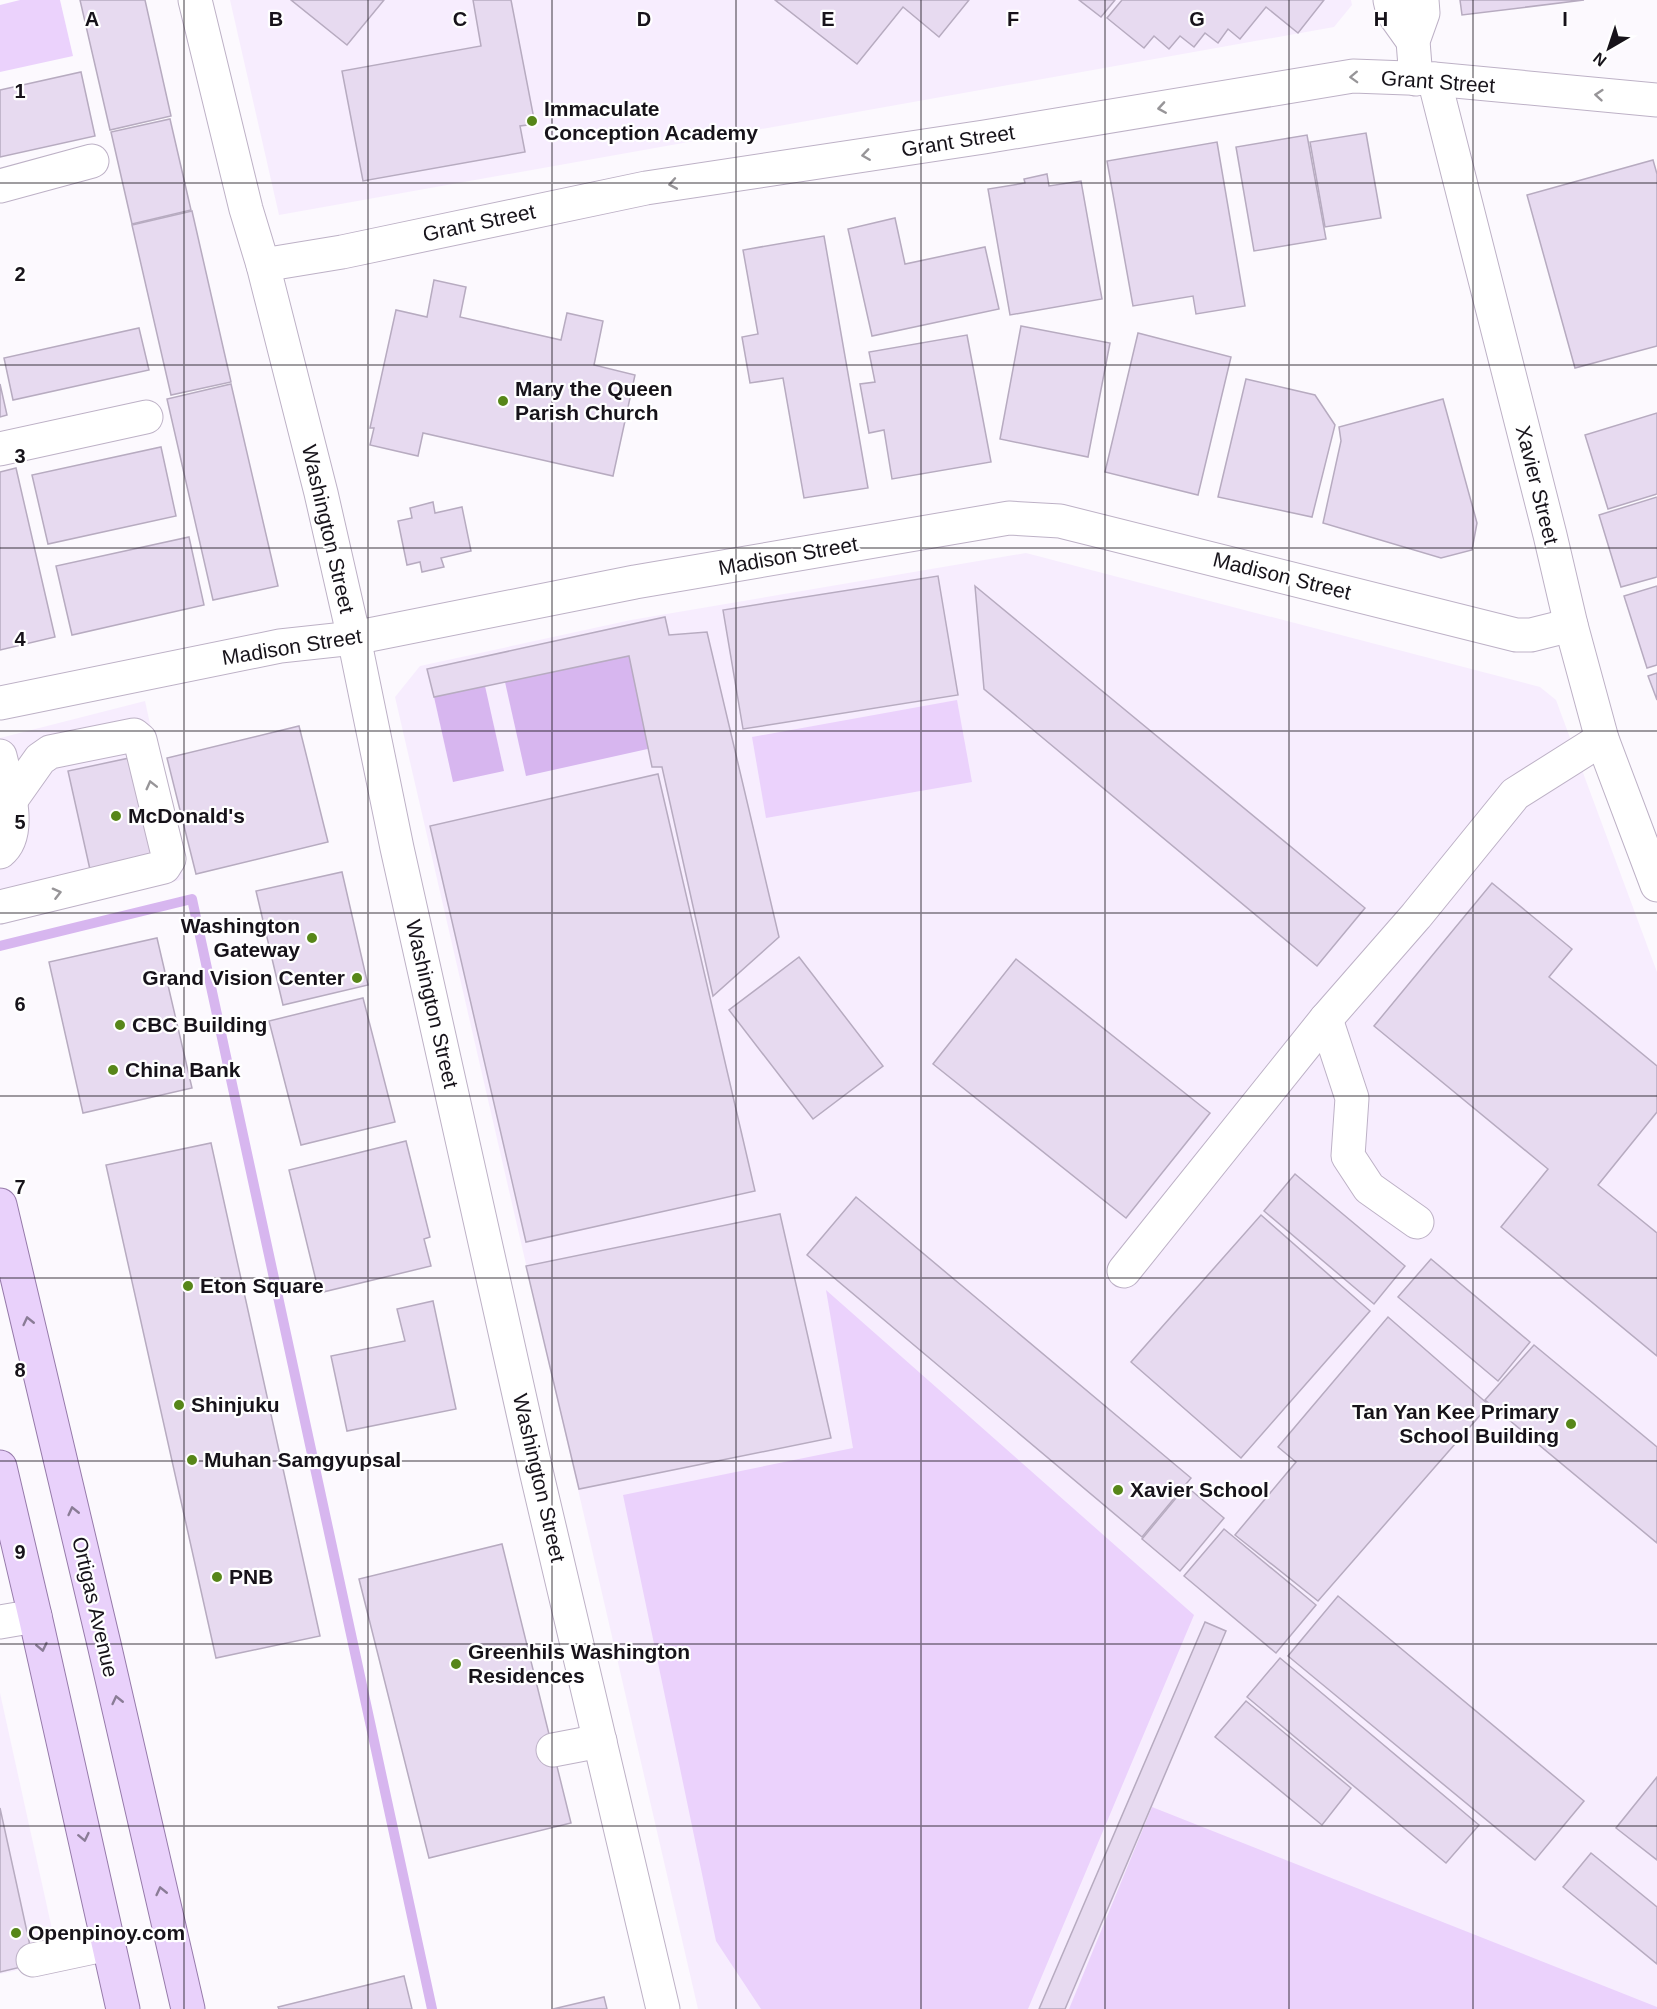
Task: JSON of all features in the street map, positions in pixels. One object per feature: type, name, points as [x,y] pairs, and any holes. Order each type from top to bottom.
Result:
[{"type":"main road","name":"Ortigas Avenue","points":[[0,1205],[102,1633],[188,2009]]},
{"type":"main road","points":[[0,1467],[123,2009]]},
{"type":"street","name":"Washington Street","points":[[195,0],[246,209],[264,265],[321,493],[354,638],[397,848],[537,1475],[663,2009]]},
{"type":"street","points":[[1390,0],[1393,13],[1413,41]]},
{"type":"street","name":"Xavier Street","points":[[1422,0],[1423,13],[1413,41],[1551,535],[1571,626],[1602,739],[1657,885]]},
{"type":"street","name":"Grant Street","points":[[264,265],[342,252],[678,183],[984,137],[1353,76],[1425,79],[1657,100]]},
{"type":"street","points":[[0,186],[92,161]]},
{"type":"street","points":[[0,449],[146,417]]},
{"type":"street","name":"Madison Street","points":[[0,703],[280,646],[354,638],[635,582],[1010,518],[1060,521],[1516,636],[1571,626]]},
{"type":"street","points":[[0,907],[164,867],[169,859],[140,740],[134,735],[50,752],[40,759],[11,800]]},
{"type":"street","points":[[1124,1271],[1326,1019],[1416,916],[1515,794],[1602,739]]},
{"type":"street","points":[[0,756],[11,800],[11,838],[0,852]]},
{"type":"street","points":[[1326,1019],[1352,1098],[1348,1156],[1369,1188],[1417,1222]]},
{"type":"street","points":[[0,1622],[35,1616]]},
{"type":"street","points":[[553,1750],[600,1741]]},
{"type":"street","points":[[45,1958],[108,1944]]},
{"type":"shaded area","points":[[20,0],[60,0],[73,56],[0,72],[0,5]]},
{"type":"shaded area","name":"Immaculate Conception Academy","points":[[230,0],[1351,0],[1352,5],[1334,27],[279,215]]},
{"type":"shaded area","name":"Xavier School","points":[[1026,553],[1540,687],[1556,700],[1657,972],[1657,2009],[698,2009],[395,697],[420,666],[631,620]]},
{"type":"shaded area","points":[[629,656],[652,748],[526,776],[505,682]]},
{"type":"shaded area","points":[[485,686],[504,771],[453,782],[434,697]]},
{"type":"shaded area","points":[[957,700],[972,782],[766,818],[752,737]]},
{"type":"shaded area","points":[[145,701],[184,879],[0,925],[0,738]]},
{"type":"shaded area","points":[[826,1290],[1194,1615],[1028,2009],[761,2009],[716,1941],[623,1495],[853,1448]]},
{"type":"shaded area","points":[[0,1693],[59,1961],[0,1974]]},
{"type":"shaded area","points":[[1152,1807],[1657,2007],[1657,2009],[1069,2009]]},
{"type":"building","points":[[80,0],[145,0],[171,116],[110,130]]},
{"type":"building","points":[[291,0],[384,0],[347,45]]},
{"type":"building","points":[[473,0],[511,0],[535,124],[520,126],[525,152],[363,181],[342,71],[481,46]]},
{"type":"building","points":[[775,0],[969,0],[939,37],[903,7],[857,64]]},
{"type":"building","points":[[1079,0],[1115,0],[1101,17]]},
{"type":"building","points":[[1122,0],[1324,0],[1298,33],[1266,7],[1240,39],[1228,29],[1218,43],[1205,33],[1194,47],[1180,36],[1169,49],[1154,36],[1144,48],[1107,18]]},
{"type":"building","points":[[1460,0],[1584,0],[1462,15]]},
{"type":"building","points":[[81,72],[95,136],[0,157],[0,90]]},
{"type":"building","points":[[170,119],[191,210],[132,224],[111,132]]},
{"type":"building","points":[[1366,133],[1381,218],[1325,227],[1310,142]]},
{"type":"building","points":[[1307,135],[1326,239],[1254,251],[1236,147]]},
{"type":"building","points":[[1217,142],[1245,306],[1196,314],[1193,296],[1133,306],[1107,161]]},
{"type":"building","points":[[1653,160],[1657,174],[1657,346],[1575,368],[1527,195]]},
{"type":"building","points":[[1047,174],[1049,186],[1081,181],[1102,299],[1010,315],[988,189],[1025,183],[1024,179]]},
{"type":"building","points":[[192,211],[231,382],[171,395],[132,225]]},
{"type":"building","points":[[895,218],[905,264],[985,247],[999,309],[872,336],[848,229]]},
{"type":"building","points":[[824,236],[868,488],[804,498],[783,378],[750,383],[742,337],[758,334],[743,250]]},
{"type":"building","name":"Mary the Queen Parish Church","points":[[434,280],[466,287],[460,317],[561,340],[567,313],[603,321],[594,365],[635,375],[613,476],[423,433],[418,456],[370,445],[374,428],[370,428],[396,310],[427,317]]},
{"type":"building","points":[[1021,326],[1110,343],[1088,457],[1000,439]]},
{"type":"building","points":[[139,328],[149,370],[13,400],[4,358]]},
{"type":"building","points":[[1138,333],[1231,357],[1198,495],[1105,472]]},
{"type":"building","points":[[967,335],[991,462],[892,479],[884,430],[869,433],[860,384],[875,382],[869,352]]},
{"type":"building","points":[[1246,379],[1315,395],[1335,425],[1312,517],[1218,497]]},
{"type":"building","points":[[0,384],[7,415],[0,417]]},
{"type":"building","points":[[231,384],[278,586],[213,600],[167,399]]},
{"type":"building","points":[[1443,399],[1477,523],[1472,550],[1441,558],[1323,523],[1341,441],[1339,427]]},
{"type":"building","points":[[1657,413],[1657,494],[1608,509],[1585,435]]},
{"type":"building","points":[[161,447],[176,516],[48,544],[32,475]]},
{"type":"building","points":[[16,468],[55,637],[0,650],[0,472]]},
{"type":"building","points":[[1657,497],[1657,577],[1621,587],[1599,515]]},
{"type":"building","points":[[433,502],[435,513],[462,507],[471,551],[441,558],[444,567],[422,572],[420,562],[407,565],[398,521],[412,518],[410,508]]},
{"type":"building","points":[[189,537],[204,605],[72,635],[56,566]]},
{"type":"building","points":[[938,576],[958,695],[743,729],[723,610]]},
{"type":"building","points":[[975,586],[1365,908],[1317,966],[984,689]]},
{"type":"building","points":[[1657,586],[1657,665],[1647,668],[1624,596]]},
{"type":"building","points":[[665,617],[669,635],[707,632],[779,937],[713,996],[662,767],[652,767],[629,656],[434,697],[427,669]]},
{"type":"building","points":[[1657,673],[1657,700],[1648,676]]},
{"type":"building","points":[[299,726],[328,842],[196,874],[167,758]]},
{"type":"building","points":[[134,757],[157,860],[91,874],[68,771]]},
{"type":"building","points":[[658,774],[755,1191],[526,1242],[430,826]]},
{"type":"building","name":"Washington Gateway","points":[[342,872],[368,985],[283,1005],[256,891]]},
{"type":"building","points":[[1492,883],[1572,949],[1549,977],[1657,1066],[1657,1112],[1598,1185],[1657,1233],[1657,1356],[1501,1227],[1548,1169],[1374,1026]]},
{"type":"building","name":"CBC Building","points":[[157,938],[192,1088],[83,1113],[49,962]]},
{"type":"building","points":[[799,957],[883,1066],[813,1119],[729,1010]]},
{"type":"building","points":[[1016,959],[1210,1113],[1126,1218],[933,1064]]},
{"type":"building","points":[[363,998],[395,1122],[301,1145],[269,1021]]},
{"type":"building","points":[[406,1141],[430,1237],[424,1239],[431,1266],[319,1293],[289,1170]]},
{"type":"building","name":"Eton Square","points":[[211,1143],[320,1636],[216,1658],[106,1165]]},
{"type":"building","points":[[1295,1174],[1405,1266],[1374,1304],[1264,1211]]},
{"type":"building","points":[[856,1197],[1191,1478],[1142,1537],[807,1255]]},
{"type":"building","points":[[780,1214],[831,1438],[579,1489],[526,1266]]},
{"type":"building","points":[[1261,1215],[1370,1311],[1241,1458],[1131,1362]]},
{"type":"building","points":[[1431,1259],[1530,1342],[1498,1381],[1398,1297]]},
{"type":"building","points":[[433,1301],[456,1409],[347,1431],[331,1356],[405,1341],[397,1309]]},
{"type":"building","points":[[1388,1317],[1489,1405],[1318,1601],[1235,1535],[1296,1462],[1278,1447]]},
{"type":"building","name":"Tan Yan Kee Primary School Building","points":[[1534,1345],[1657,1447],[1657,1543],[1485,1400]]},
{"type":"building","points":[[1186,1486],[1224,1518],[1180,1571],[1142,1539]]},
{"type":"building","points":[[1224,1529],[1316,1605],[1276,1653],[1184,1576]]},
{"type":"building","name":"Greenhils Washington Residences","points":[[502,1544],[571,1823],[429,1858],[359,1579]]},
{"type":"building","points":[[1338,1596],[1584,1801],[1535,1860],[1288,1656]]},
{"type":"building","points":[[1205,1622],[1226,1631],[1065,2009],[1039,2009]]},
{"type":"building","points":[[1280,1658],[1479,1825],[1446,1863],[1247,1697]]},
{"type":"building","points":[[1246,1701],[1351,1788],[1322,1825],[1215,1737]]},
{"type":"building","points":[[1657,1777],[1657,1860],[1616,1828]]},
{"type":"building","points":[[0,1808],[34,1964],[0,1972]]},
{"type":"building","points":[[1591,1853],[1657,1907],[1657,1964],[1563,1887]]},
{"type":"building","points":[[404,1976],[412,2009],[279,2009],[278,2007]]},
{"type":"building","points":[[604,1997],[607,2009],[553,2009]]},
{"type":"waterway","points":[[0,946],[192,899],[432,2009]]},
{"type":"place","name":"Immaculate Conception Academy","points":[[532,121]]},
{"type":"place","name":"Mary the Queen Parish Church","points":[[503,401]]},
{"type":"place","name":"McDonald's","points":[[116,816]]},
{"type":"place","name":"Washington Gateway","points":[[312,938]]},
{"type":"place","name":"Grand Vision Center","points":[[357,978]]},
{"type":"place","name":"CBC Building","points":[[120,1025]]},
{"type":"place","name":"China Bank","points":[[113,1070]]},
{"type":"place","name":"Eton Square","points":[[188,1286]]},
{"type":"place","name":"Shinjuku","points":[[179,1405]]},
{"type":"place","name":"Tan Yan Kee Primary School Building","points":[[1571,1424]]},
{"type":"place","name":"Muhan Samgyupsal","points":[[192,1460]]},
{"type":"place","name":"Xavier School","points":[[1118,1490]]},
{"type":"place","name":"PNB","points":[[217,1577]]},
{"type":"place","name":"Greenhils Washington Residences","points":[[456,1664]]},
{"type":"place","name":"Openpinoy.com","points":[[16,1933]]}]
